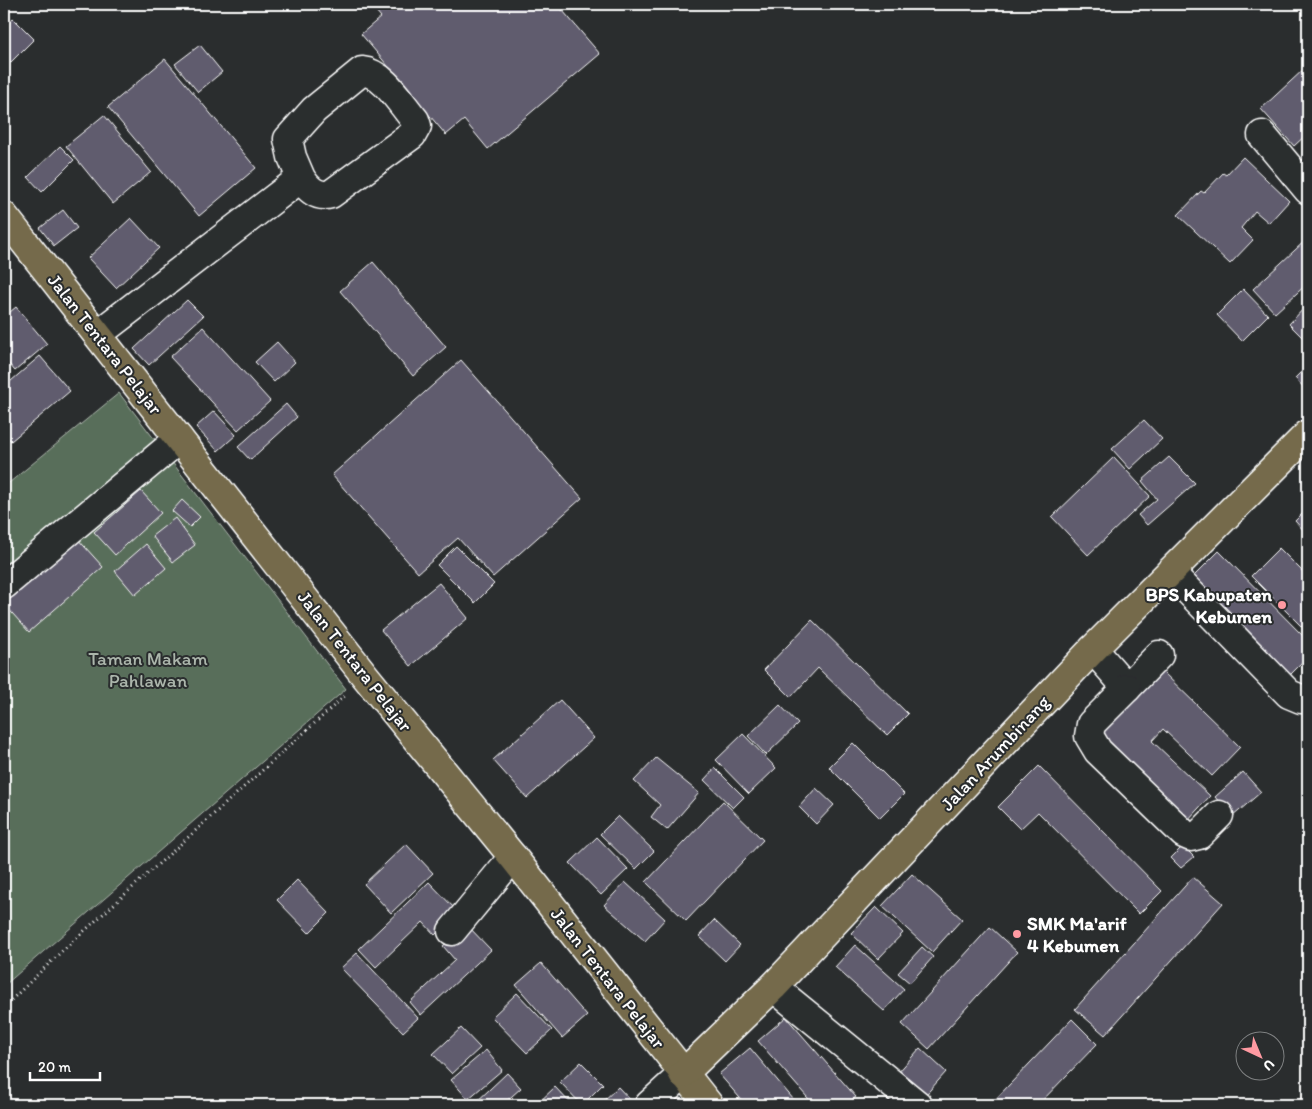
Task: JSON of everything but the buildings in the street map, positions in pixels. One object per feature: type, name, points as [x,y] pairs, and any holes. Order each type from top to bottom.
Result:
[{"type":"main road","name":"Jalan Tentara Pelajar","points":[[4,216],[366,677],[513,857],[709,1105]]},
{"type":"main road","name":"Jalan Arumbinang","points":[[683,1074],[773,987],[1094,649],[1308,434]]},
{"type":"street","points":[[362,72],[372,72],[380,78],[415,120],[417,126],[412,135],[331,194],[324,196],[317,194],[308,188],[301,178],[292,157],[288,138],[314,110],[362,72]]},
{"type":"street","points":[[1262,135],[1308,190]]},
{"type":"street","points":[[98,334],[301,178]]},
{"type":"street","points":[[4,585],[178,439]]},
{"type":"street","points":[[1170,572],[1289,694],[1301,699],[1308,699]]},
{"type":"street","points":[[1094,649],[1127,688]]},
{"type":"street","points":[[1159,655],[1091,724],[1089,736],[1098,751],[1184,834],[1192,837],[1199,834],[1219,815]]},
{"type":"street","points":[[452,931],[513,857]]},
{"type":"street","points":[[773,987],[918,1105]]},
{"type":"street","points":[[649,1105],[683,1074]]},
{"type":"path","points":[[4,1007],[61,952],[366,677]]},
{"type":"green space","name":"Taman Makam Pahlawan","points":[[119,393],[346,689],[6,984],[4,981],[4,487]]},
{"type":"place","name":"BPS Kabupaten Kebumen","points":[[1282,605]]},
{"type":"place","name":"SMK Ma'arif 4 Kebumen","points":[[1017,934]]}]
